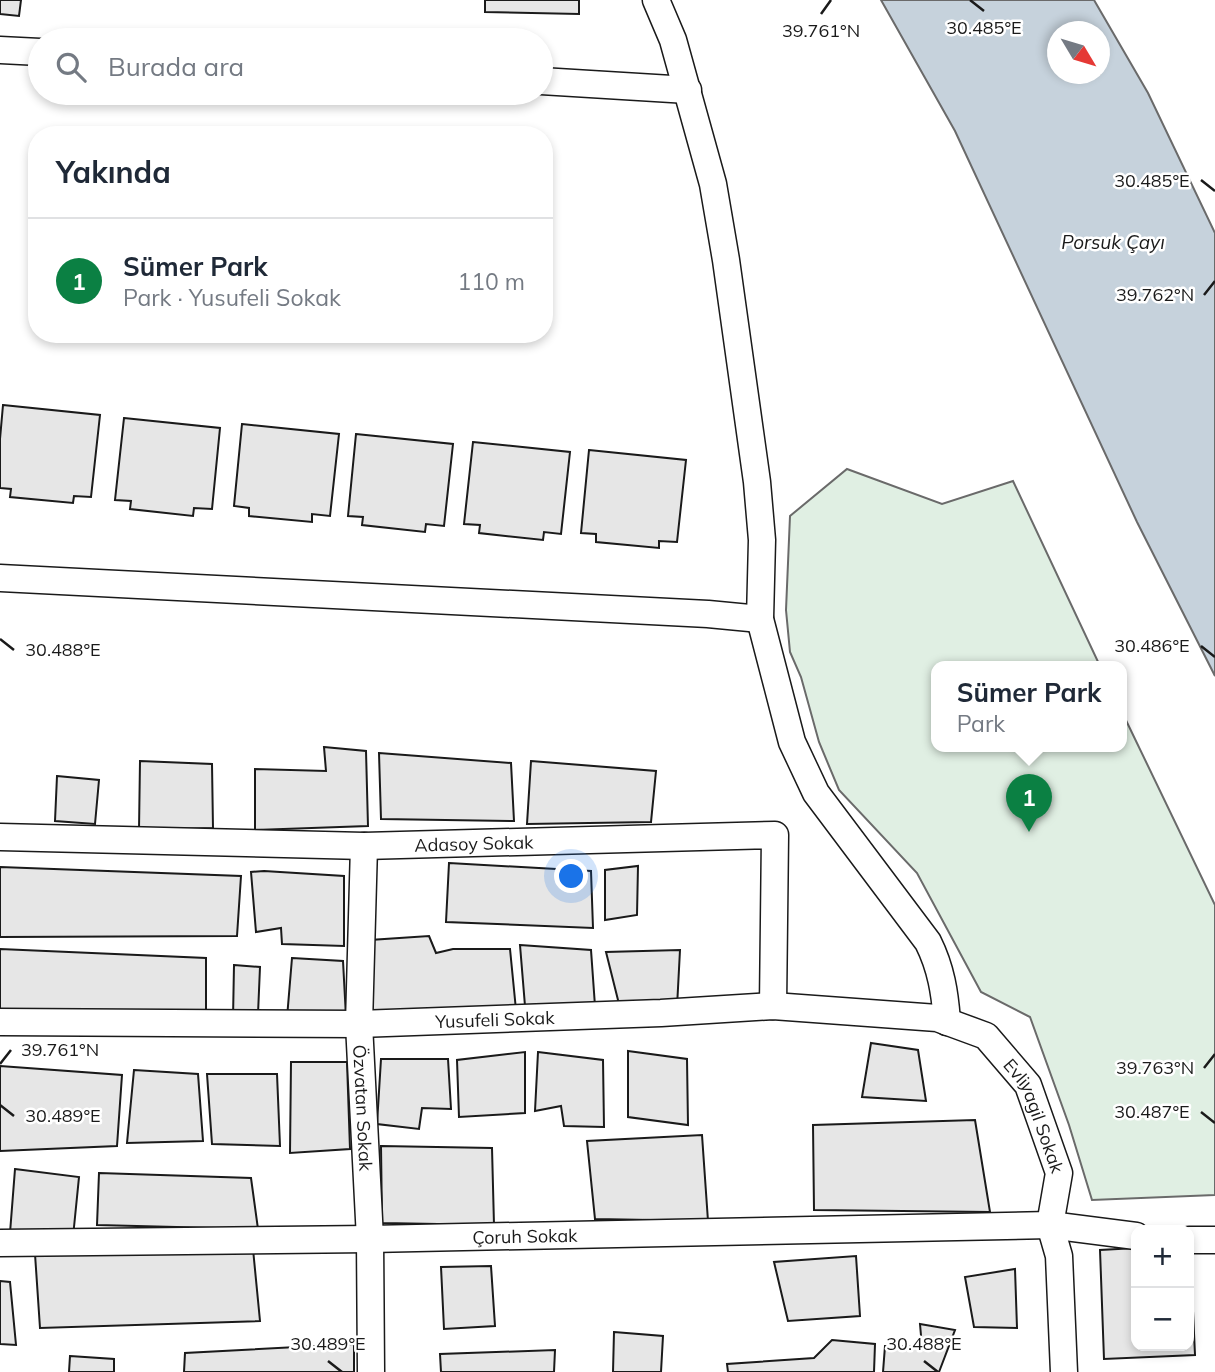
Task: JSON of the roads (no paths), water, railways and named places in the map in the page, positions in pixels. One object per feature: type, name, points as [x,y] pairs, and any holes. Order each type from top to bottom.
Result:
[{"type":"street","points":[[656,0],[673,40],[713,184],[757,482],[762,540],[760,619],[792,742],[816,793],[929,942],[939,964],[944,986],[947,1022]]},
{"type":"street","points":[[0,50],[28,51]]},
{"type":"street","points":[[553,82],[688,89]]},
{"type":"street","points":[[0,578],[708,614],[760,619]]},
{"type":"street","name":"Adasoy Sokak","points":[[0,837],[364,846],[775,835],[773,1006]]},
{"type":"street","name":"Özvatan Sokak","points":[[364,846],[359,1024],[370,1239],[371,1372]]},
{"type":"street","name":"Yusufeli Sokak","points":[[0,1022],[359,1024],[661,1013],[773,1006],[937,1018],[986,1036]]},
{"type":"street","name":"Evliyagil Sokak","points":[[986,1036],[1028,1085],[1059,1173],[1050,1225],[1059,1256],[1065,1372]]},
{"type":"street","name":"Çoruh Sokak","points":[[0,1243],[370,1239],[1050,1225],[1131,1235]]},
{"type":"street","points":[[1194,1240],[1215,1240]]},
{"type":"water","name":"Porsuk Çayı","points":[[881,0],[1094,0],[1106,21],[1047,21],[1047,84],[1110,84],[1110,28],[1148,93],[1215,233],[1215,676],[1137,522],[955,131]]},
{"type":"place","name":"Sümer Park","points":[[1029,832]]}]
